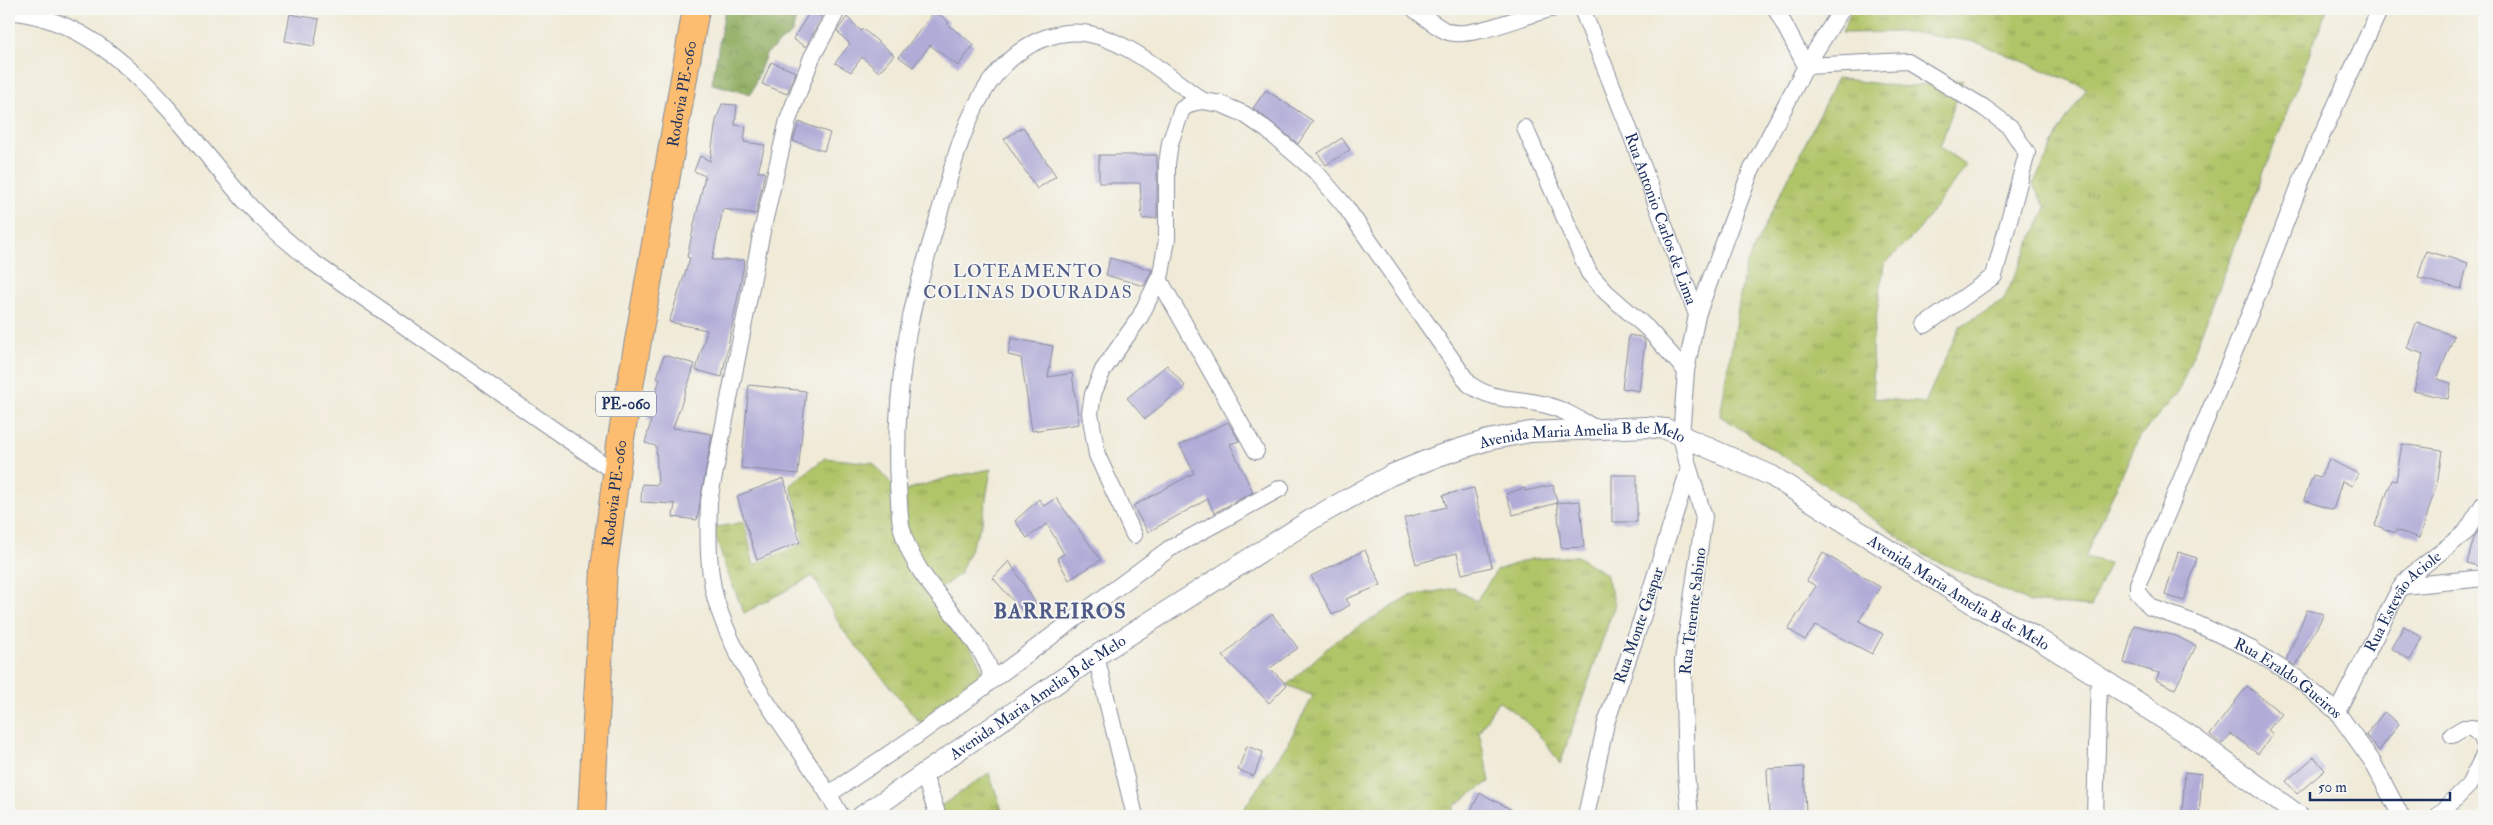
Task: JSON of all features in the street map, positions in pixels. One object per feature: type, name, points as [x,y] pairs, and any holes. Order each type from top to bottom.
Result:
[{"type":"main road","name":"Rodovia PE-060","points":[[594,812],[604,568],[616,472],[644,297],[696,9]]},
{"type":"street","points":[[838,9],[812,57],[788,120],[762,232],[710,492],[708,530],[712,577],[719,609],[735,650],[829,794],[841,816]]},
{"type":"street","points":[[1414,9],[1446,31],[1457,34],[1498,25],[1551,9]]},
{"type":"street","name":"Rua Antonio Carlos de Lima","points":[[1582,9],[1632,136],[1697,315],[1686,371],[1681,436]]},
{"type":"street","points":[[1776,9],[1806,66]]},
{"type":"street","points":[[1697,315],[1750,173],[1806,66],[1842,9]]},
{"type":"street","name":"Rua Eraldo Gueiros","points":[[2380,9],[2304,174],[2258,294],[2138,584],[2140,597],[2150,607],[2197,624],[2251,649],[2298,679],[2337,712],[2372,761],[2401,816]]},
{"type":"street","points":[[9,11],[44,18],[66,26],[88,38],[110,54],[143,82],[180,122],[247,203],[311,260],[616,472]]},
{"type":"street","points":[[987,684],[991,673],[984,656],[955,613],[917,568],[901,524],[899,501],[898,444],[900,406],[911,317],[955,156],[979,101],[991,81],[1022,50],[1050,36],[1084,33],[1105,38],[1126,48],[1203,101]]},
{"type":"street","points":[[1806,66],[1907,61],[1983,107],[2010,127],[2027,153],[1994,276],[1925,325]]},
{"type":"street","points":[[1134,535],[1097,455],[1090,413],[1092,394],[1103,370],[1140,317],[1159,280],[1165,259],[1167,239],[1167,164],[1170,143],[1182,109],[1192,103],[1203,101],[1221,104],[1244,114],[1267,130],[1315,171],[1345,206],[1469,384],[1497,398],[1528,402],[1553,408],[1595,428]]},
{"type":"street","points":[[1525,128],[1589,273],[1606,292],[1647,328],[1686,371]]},
{"type":"street","points":[[1159,280],[1256,451]]},
{"type":"street","name":"Avenida Maria Amelia B de Melo","points":[[862,816],[923,772],[1096,656],[1317,516],[1391,476],[1438,456],[1488,440],[1530,432],[1647,427],[1666,430],[1772,476],[1980,608],[2033,636],[2099,677],[2190,736],[2299,816]]},
{"type":"street","points":[[1681,436],[1689,469]]},
{"type":"street","name":"Rua Monte Gaspar","points":[[1586,816],[1606,723],[1641,621],[1689,469]]},
{"type":"street","name":"Rua Tenente Sabino","points":[[1689,469],[1704,517],[1683,661],[1686,773],[1690,816]]},
{"type":"street","points":[[829,794],[916,736],[1169,549],[1281,488]]},
{"type":"street","name":"Rua Estevão Aciole","points":[[2337,712],[2391,604],[2403,586],[2421,567],[2466,532],[2484,503]]},
{"type":"street","points":[[2403,586],[2484,578]]},
{"type":"street","points":[[1096,656],[1135,816]]},
{"type":"street","points":[[2095,816],[2099,677]]},
{"type":"street","points":[[2452,735],[2464,728],[2472,728],[2482,737],[2484,743]]},
{"type":"street","points":[[2438,816],[2469,785],[2484,755]]},
{"type":"street","points":[[923,772],[938,816]]},
{"type":"green space","points":[[725,9],[798,9],[792,33],[766,54],[751,94],[712,84]]},
{"type":"green space","points":[[1852,9],[2327,9],[2178,393],[2139,437],[2085,557],[2109,563],[2091,607],[2029,602],[1926,556],[1785,457],[1720,416],[1745,267],[1837,78],[1902,87],[1963,80],[1940,147],[1966,165],[1919,230],[1884,265],[1872,345],[1874,398],[1925,403],[1960,326],[2003,301],[2046,208],[2033,185],[2060,129],[2087,88],[1976,42],[1908,32],[1842,33]]},
{"type":"green space","points":[[825,458],[873,463],[899,492],[950,477],[991,469],[982,523],[960,573],[932,596],[963,632],[986,677],[921,724],[842,629],[813,576],[744,613],[727,572],[713,528],[744,522],[754,565],[803,543],[797,506],[790,485]]},
{"type":"green space","points":[[1577,556],[1606,574],[1615,604],[1560,764],[1533,729],[1518,715],[1498,701],[1479,732],[1490,781],[1455,805],[1451,816],[1239,816],[1288,743],[1313,696],[1287,685],[1335,641],[1410,596],[1455,588],[1476,601],[1497,570],[1531,559]]},
{"type":"green space","points":[[989,773],[1004,816],[926,816]]},
{"type":"building","points":[[811,10],[822,17],[806,47],[793,39]]},
{"type":"building","points":[[935,11],[949,22],[947,24],[974,45],[958,66],[930,45],[913,67],[899,57]]},
{"type":"building","points":[[290,14],[319,19],[314,46],[285,41]]},
{"type":"building","points":[[847,17],[861,31],[863,29],[894,55],[879,72],[862,57],[851,72],[835,63],[850,44],[837,31]]},
{"type":"building","points":[[771,62],[796,72],[787,94],[762,84]]},
{"type":"building","points":[[1266,90],[1313,121],[1298,144],[1253,108]]},
{"type":"building","points":[[722,104],[737,105],[735,125],[746,127],[744,142],[765,145],[758,172],[765,172],[756,214],[723,209],[712,260],[745,260],[722,377],[696,370],[707,330],[669,322],[690,258],[687,257],[705,176],[694,171],[700,156],[710,161],[716,121]]},
{"type":"building","points":[[799,122],[830,133],[824,151],[793,141]]},
{"type":"building","points":[[1023,127],[1056,176],[1037,189],[1004,139]]},
{"type":"building","points":[[1342,138],[1350,150],[1326,165],[1318,153]]},
{"type":"building","points":[[1099,155],[1157,155],[1157,218],[1142,219],[1140,183],[1099,183]]},
{"type":"building","points":[[2426,251],[2468,263],[2461,289],[2418,278]]},
{"type":"building","points":[[1110,258],[1152,270],[1144,286],[1106,275]]},
{"type":"building","points":[[2417,322],[2454,336],[2437,379],[2451,383],[2448,399],[2414,391],[2423,354],[2407,348]]},
{"type":"building","points":[[1629,335],[1641,337],[1645,341],[1639,391],[1622,388]]},
{"type":"building","points":[[1011,338],[1053,346],[1048,377],[1072,373],[1079,424],[1032,431],[1021,358],[1008,355]]},
{"type":"building","points":[[664,355],[695,364],[673,428],[712,434],[697,520],[673,517],[675,504],[641,502],[642,484],[658,485],[656,446],[645,443],[651,421],[647,419],[660,379],[657,378]]},
{"type":"building","points":[[1167,365],[1185,386],[1145,419],[1127,398]]},
{"type":"building","points":[[749,385],[806,391],[798,474],[741,468]]},
{"type":"building","points":[[1228,422],[1239,441],[1230,444],[1253,492],[1214,513],[1208,499],[1148,532],[1133,506],[1194,473],[1180,445]]},
{"type":"building","points":[[2402,444],[2442,450],[2438,479],[2420,538],[2396,530],[2395,533],[2375,525],[2392,480],[2396,481]]},
{"type":"building","points":[[2329,459],[2358,474],[2352,486],[2342,481],[2333,510],[2304,500],[2313,475],[2320,477]]},
{"type":"building","points":[[1612,475],[1637,475],[1637,522],[1612,522]]},
{"type":"building","points":[[784,478],[800,542],[757,560],[737,496]]},
{"type":"building","points":[[1553,485],[1557,503],[1513,515],[1506,494],[1524,488],[1525,491]]},
{"type":"building","points":[[1474,488],[1492,567],[1462,574],[1457,553],[1416,564],[1404,518],[1446,507],[1443,495]]},
{"type":"building","points":[[1056,498],[1101,560],[1069,580],[1057,558],[1064,554],[1047,524],[1027,538],[1015,521],[1039,499],[1044,506]]},
{"type":"building","points":[[1580,501],[1584,547],[1561,548],[1557,503]]},
{"type":"building","points":[[2484,522],[2484,568],[2467,563],[2474,538]]},
{"type":"building","points":[[1365,550],[1381,585],[1346,599],[1350,605],[1333,615],[1311,576]]},
{"type":"building","points":[[2178,552],[2197,558],[2184,601],[2165,595]]},
{"type":"building","points":[[1823,553],[1880,587],[1859,621],[1883,634],[1872,654],[1816,625],[1805,640],[1788,629],[1816,586],[1807,581]]},
{"type":"building","points":[[1009,561],[1036,604],[1023,612],[993,578]]},
{"type":"building","points":[[2307,610],[2324,614],[2296,666],[2286,660]]},
{"type":"building","points":[[1272,614],[1298,648],[1270,668],[1287,685],[1269,703],[1223,656],[1253,628]]},
{"type":"building","points":[[2134,625],[2176,636],[2196,646],[2175,689],[2156,680],[2159,673],[2124,663]]},
{"type":"building","points":[[2404,626],[2423,638],[2410,660],[2391,648]]},
{"type":"building","points":[[2247,686],[2282,714],[2268,730],[2273,734],[2258,754],[2231,734],[2222,744],[2210,735]]},
{"type":"building","points":[[2384,712],[2399,724],[2379,751],[2366,735]]},
{"type":"building","points":[[1247,746],[1263,752],[1254,776],[1238,770]]},
{"type":"building","points":[[2314,757],[2325,770],[2297,794],[2286,781]]},
{"type":"building","points":[[1804,767],[1806,813],[1769,815],[1767,769]]},
{"type":"building","points":[[2185,772],[2202,774],[2199,816],[2182,816]]},
{"type":"building","points":[[1480,793],[1524,816],[1468,816]]},
{"type":"district","name":"LOTEAMENTO COLINAS DOURADAS","points":[[1028,281]]},
{"type":"district","name":"BARREIROS","points":[[1060,611]]}]
